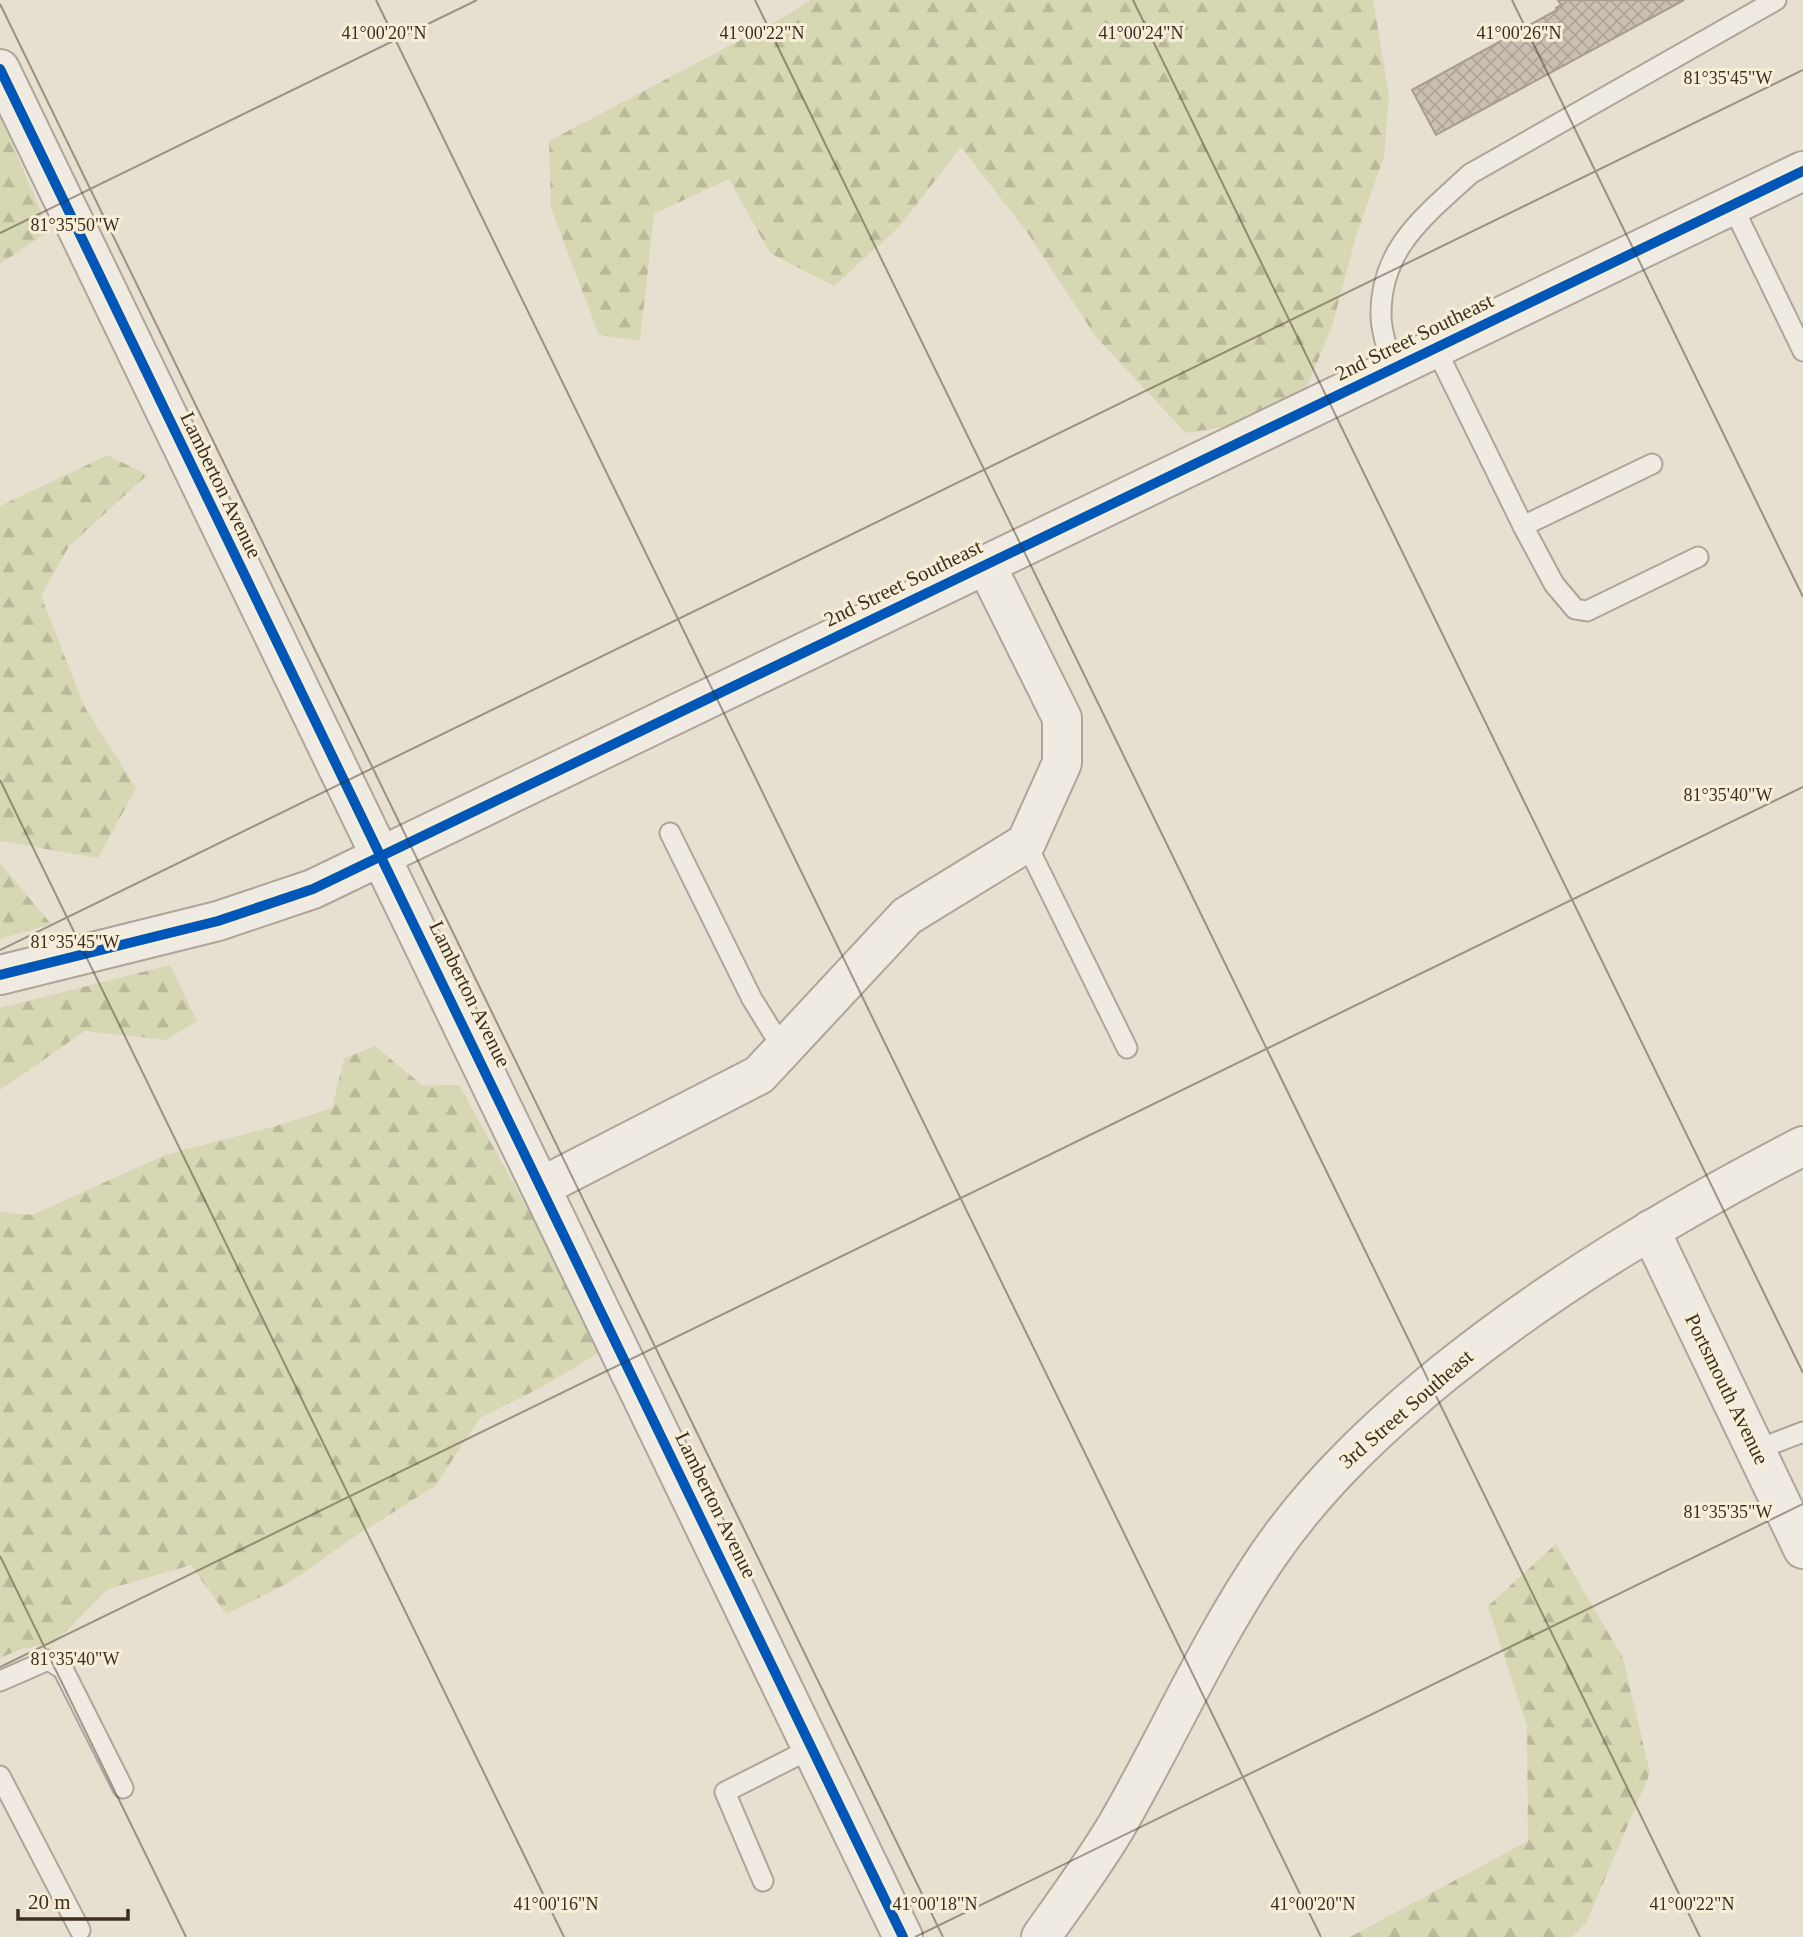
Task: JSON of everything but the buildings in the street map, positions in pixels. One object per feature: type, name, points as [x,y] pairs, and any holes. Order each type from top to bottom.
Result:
[{"type":"street","name":"Lamberton Avenue","points":[[0,69],[903,1937]]},
{"type":"street","name":"2nd Street Southeast","points":[[0,975],[218,921],[313,889],[1803,170]]},
{"type":"street","points":[[541,1186],[759,1075],[907,916],[1026,843],[1062,763],[1062,718],[986,565]]},
{"type":"street","name":"3rd Street Southeast","points":[[1041,1937],[1116,1826],[1206,1655],[1244,1592],[1270,1552],[1330,1476],[1395,1412],[1490,1336],[1538,1302],[1650,1230],[1803,1146]]},
{"type":"street","name":"Portsmouth Avenue","points":[[1650,1230],[1803,1549]]},
{"type":"lane","points":[[1392,369],[1381,319],[1382,288],[1396,254],[1416,224],[1470,174],[1776,0]]},
{"type":"lane","points":[[1732,205],[1803,351]]},
{"type":"lane","points":[[1436,349],[1554,584],[1575,609],[1587,611],[1698,557]]},
{"type":"lane","points":[[1523,526],[1652,464]]},
{"type":"lane","points":[[670,833],[752,999],[783,1049]]},
{"type":"lane","points":[[1026,843],[1127,1048]]},
{"type":"lane","points":[[1756,1450],[1803,1432]]},
{"type":"lane","points":[[0,1681],[48,1660],[63,1669],[123,1788]]},
{"type":"lane","points":[[763,1881],[725,1792],[812,1748]]},
{"type":"lane","points":[[0,1776],[80,1930]]},
{"type":"green space","points":[[810,0],[1373,0],[1389,95],[1384,157],[1356,236],[1332,326],[1295,416],[1186,433],[1096,337],[1027,232],[961,147],[899,227],[834,286],[770,253],[729,179],[654,214],[640,341],[599,335],[551,208],[549,141],[786,16]]},
{"type":"green space","points":[[0,115],[49,231],[0,264]]},
{"type":"green space","points":[[108,455],[147,475],[69,546],[41,596],[84,706],[136,788],[98,858],[0,841],[0,506]]},
{"type":"green space","points":[[0,863],[51,924],[0,939]]},
{"type":"green space","points":[[170,965],[197,1021],[166,1040],[85,1031],[0,1090],[0,1008]]},
{"type":"green space","points":[[375,1046],[422,1085],[459,1085],[605,1349],[542,1387],[480,1418],[435,1486],[351,1539],[292,1581],[226,1614],[191,1565],[108,1589],[54,1643],[21,1649],[0,1658],[0,1212],[32,1215],[165,1155],[276,1126],[332,1108],[344,1059]]},
{"type":"green space","points":[[1556,1544],[1623,1658],[1650,1773],[1586,1923],[1572,1937],[1350,1937],[1528,1841],[1527,1726],[1488,1606]]},
{"type":"cycle path","points":[[0,69],[903,1937]]},
{"type":"cycle path","points":[[0,975],[218,921],[313,889],[1803,171]]}]
